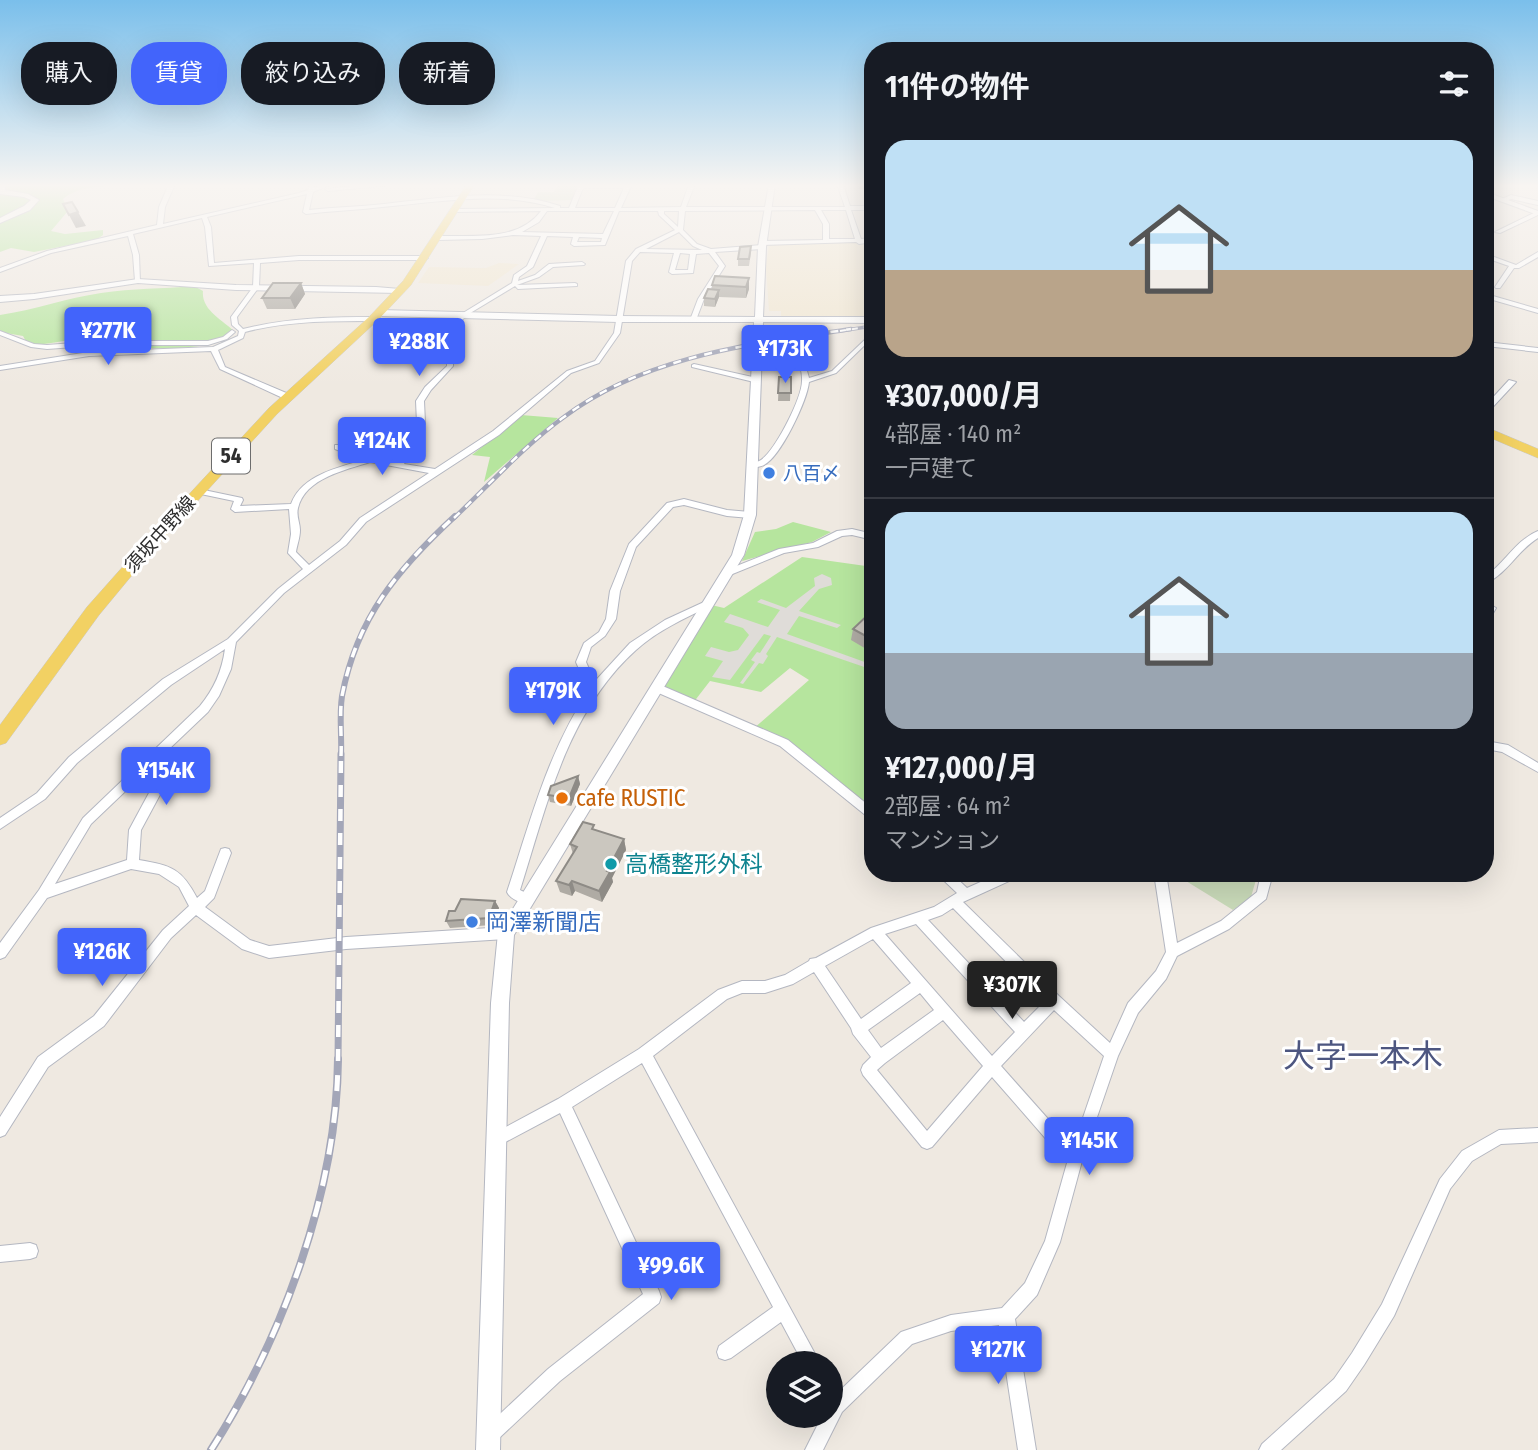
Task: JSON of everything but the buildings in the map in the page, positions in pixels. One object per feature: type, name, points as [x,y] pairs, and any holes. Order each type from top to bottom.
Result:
[{"type":"main road","name":"須坂中野線","points":[[0,738],[93,611],[199,491],[288,397],[400,291],[429,252]]},
{"type":"main road","points":[[1494,435],[1538,454]]},
{"type":"street","points":[[0,270],[54,252]]},
{"type":"street","points":[[135,252],[138,281]]},
{"type":"street","points":[[210,252],[211,265],[299,258],[425,258]]},
{"type":"street","points":[[513,285],[516,276],[530,267],[537,252]]},
{"type":"street","points":[[0,824],[41,796],[73,760],[167,682],[231,641],[281,591],[343,543],[363,520],[496,433],[569,372],[597,362],[617,333],[629,261],[637,252]]},
{"type":"street","points":[[671,252],[683,252]]},
{"type":"street","points":[[677,252],[671,272],[691,272],[694,252]]},
{"type":"street","points":[[694,320],[701,299],[722,266],[711,252]]},
{"type":"street","points":[[488,1443],[495,1140],[500,1003],[506,933],[738,555],[750,515],[762,252]]},
{"type":"street","points":[[1494,259],[1513,266],[1527,263],[1538,254]]},
{"type":"street","points":[[242,331],[235,326],[234,317],[256,286],[257,262]]},
{"type":"street","points":[[399,465],[421,423],[420,401],[450,366],[450,356],[442,349],[456,322],[464,314],[513,285],[537,276],[551,265],[582,264]]},
{"type":"street","points":[[1497,287],[1513,266]]},
{"type":"street","points":[[0,299],[138,281],[351,287],[400,291]]},
{"type":"street","points":[[513,285],[575,285]]},
{"type":"street","points":[[1494,298],[1538,311]]},
{"type":"street","points":[[242,331],[269,323],[300,319],[464,314],[694,320],[864,320]]},
{"type":"street","points":[[0,368],[89,354],[215,349],[241,337],[242,331]]},
{"type":"street","points":[[0,333],[33,346],[47,347],[115,343],[208,343],[225,338],[232,332]]},
{"type":"street","points":[[751,466],[762,463],[785,432],[805,391],[806,381],[801,359],[789,341]]},
{"type":"street","points":[[806,381],[834,372],[864,343]]},
{"type":"street","points":[[1494,345],[1538,350]]},
{"type":"street","points":[[215,349],[222,368],[288,397]]},
{"type":"street","points":[[694,366],[754,380]]},
{"type":"street","points":[[1494,401],[1512,382]]},
{"type":"street","points":[[338,447],[370,460],[436,472]]},
{"type":"street","points":[[308,569],[292,552],[292,543],[296,536],[294,506],[306,488],[320,478],[370,460]]},
{"type":"street","points":[[199,491],[239,500],[235,509],[294,506]]},
{"type":"street","points":[[597,684],[589,680],[581,662],[587,645],[602,634],[611,619],[615,591],[632,546],[670,505],[684,502],[726,513],[750,515]]},
{"type":"street","points":[[727,573],[782,551],[814,545],[841,533],[864,535]]},
{"type":"street","points":[[1494,575],[1500,572],[1524,541],[1536,537]]},
{"type":"street","points":[[526,899],[513,892],[554,763],[574,719],[597,684],[629,651],[667,622],[707,604]]},
{"type":"street","points":[[0,953],[43,894],[87,821],[218,691],[229,668],[231,641]]},
{"type":"street","points":[[658,688],[784,743],[864,808]]},
{"type":"street","points":[[1494,746],[1504,748],[1538,768]]},
{"type":"street","points":[[133,865],[135,830],[163,778],[162,749]]},
{"type":"street","points":[[0,1130],[43,1062],[99,1021],[167,934],[211,894],[225,853]]},
{"type":"street","points":[[43,894],[133,865],[162,869],[183,883],[196,908],[246,945],[269,952],[346,943],[506,933]]},
{"type":"street","points":[[949,882],[1054,1001],[1112,1054]]},
{"type":"street","points":[[495,1140],[564,1104],[644,1054],[723,994],[742,987],[765,987],[788,980],[875,932],[938,911],[995,882]]},
{"type":"street","points":[[843,1399],[907,1338],[951,1323],[1006,1316],[1031,1289],[1052,1242],[1075,1161],[1112,1054],[1133,1008],[1161,975],[1172,952],[1161,882]]},
{"type":"street","points":[[1172,952],[1225,925],[1262,895],[1265,882]]},
{"type":"street","points":[[916,917],[1024,1032]]},
{"type":"street","points":[[875,932],[1075,1161]]},
{"type":"street","points":[[815,963],[880,1058]]},
{"type":"street","points":[[858,1029],[921,984]]},
{"type":"street","points":[[944,1010],[868,1070],[928,1142],[993,1065],[1054,1001]]},
{"type":"street","points":[[644,1054],[805,1351]]},
{"type":"street","points":[[488,1443],[554,1375],[653,1297],[564,1104]]},
{"type":"street","points":[[1268,1450],[1340,1385],[1358,1359],[1388,1310],[1446,1184],[1467,1156],[1499,1137],[1538,1135]]},
{"type":"street","points":[[0,1254],[30,1251]]},
{"type":"street","points":[[725,1353],[783,1310]]},
{"type":"street","points":[[1006,1316],[1027,1450]]},
{"type":"street","points":[[814,1450],[824,1428]]},
{"type":"shaded area","points":[[768,252],[864,252],[864,316],[781,317],[781,311],[769,311],[766,267]]},
{"type":"shaded area","points":[[499,263],[519,264],[488,286],[418,283],[429,267],[486,268]]},
{"type":"shaded area","points":[[822,574],[831,578],[832,585],[819,589],[799,611],[841,625],[837,628],[799,616],[787,634],[864,662],[864,667],[777,637],[763,664],[759,663],[743,684],[740,683],[755,662],[751,660],[757,652],[760,653],[771,636],[764,634],[730,680],[712,677],[723,661],[705,656],[711,647],[729,652],[738,650],[749,635],[743,628],[724,622],[730,614],[768,627],[780,610],[757,602],[761,599],[786,608],[815,586],[814,578]]},
{"type":"green space","points":[[194,286],[203,291],[205,304],[209,309],[235,332],[228,338],[205,345],[177,348],[141,347],[104,337],[28,345],[23,336],[0,332],[0,315],[101,293]]},
{"type":"green space","points":[[521,415],[558,418],[484,482],[490,457],[472,455]]},
{"type":"green space","points":[[793,522],[831,532],[812,542],[742,561],[755,532],[776,529]]},
{"type":"green space","points":[[802,557],[864,566],[864,807],[800,754],[753,729],[809,680],[790,668],[761,692],[710,681],[693,703],[658,688],[707,604],[724,608]]},
{"type":"green space","points":[[1188,882],[1255,882],[1251,897],[1233,910]]},
{"type":"railway","points":[[840,331],[864,327]]},
{"type":"railway","points":[[454,518],[550,428],[596,396],[630,379],[702,355],[851,329]]},
{"type":"railway","points":[[341,754],[342,696],[349,668],[369,618],[398,575],[455,516]]},
{"type":"railway","points":[[338,1061],[341,754]]},
{"type":"railway","points":[[211,1450],[261,1361],[301,1263],[328,1161],[338,1059]]},
{"type":"place","name":"八百〆","points":[[769,473]]},
{"type":"place","name":"cafe RUSTIC","points":[[562,798]]},
{"type":"place","name":"高橋整形外科","points":[[611,864]]},
{"type":"place","name":"岡澤新聞店","points":[[472,922]]},
{"type":"district","name":"大字一本木","points":[[1363,1056]]}]
